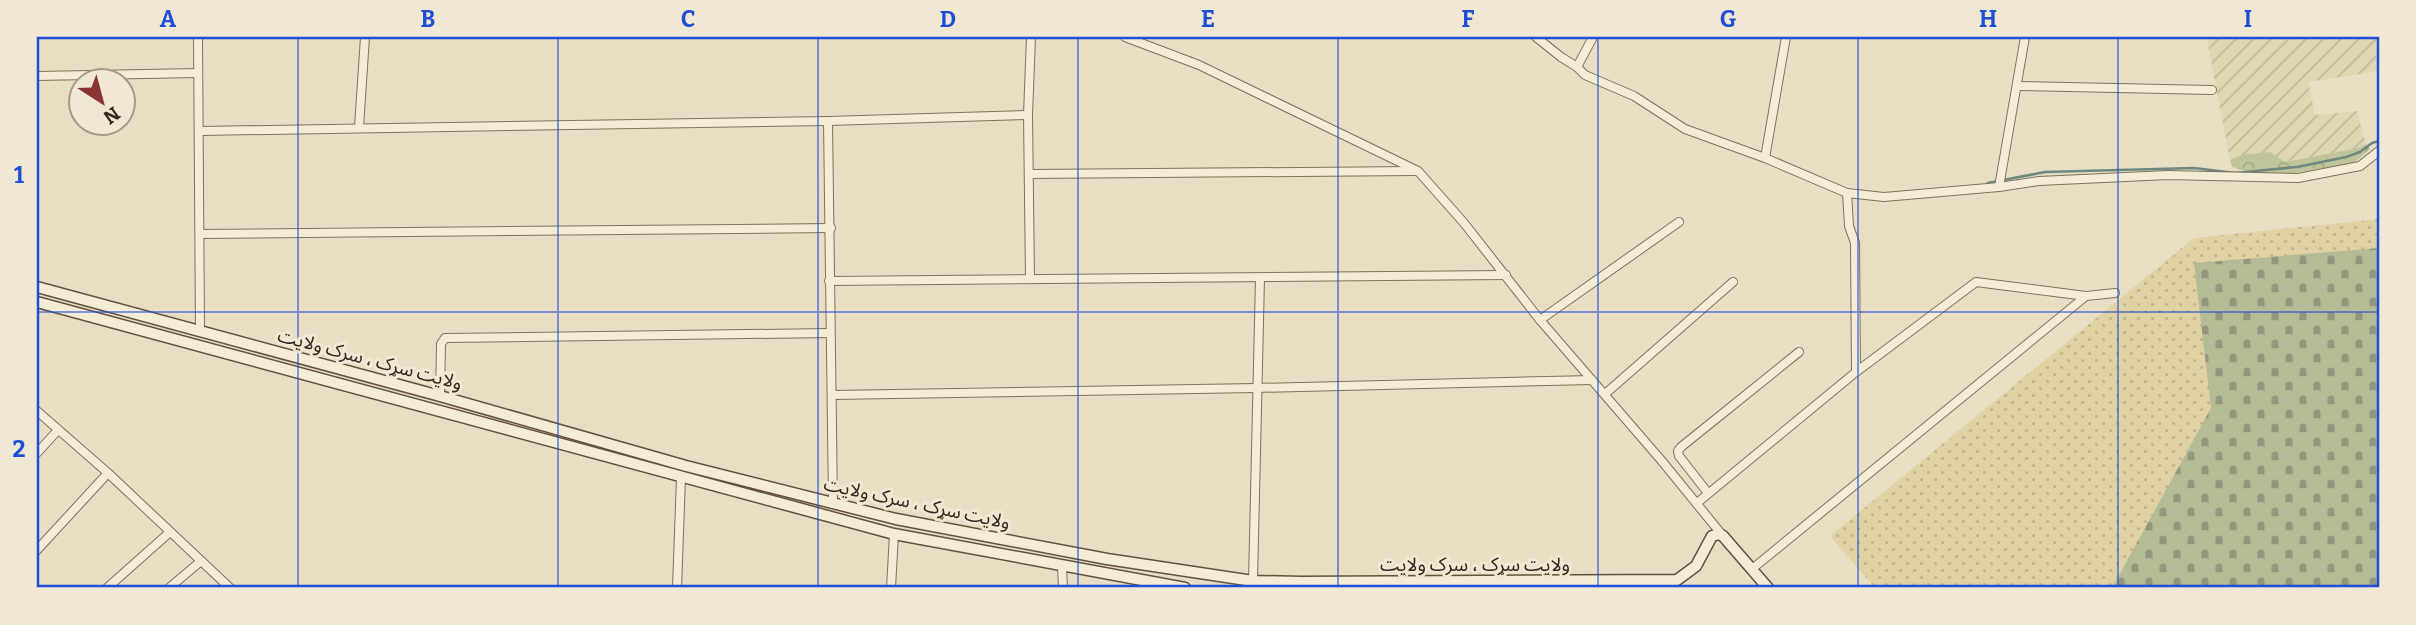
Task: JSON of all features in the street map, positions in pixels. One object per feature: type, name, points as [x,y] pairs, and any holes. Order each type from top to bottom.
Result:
[{"type":"main road","name":"ولایت سړک ، سرک ولایت","points":[[37,287],[833,504],[896,519],[1107,559],[1253,581],[1678,584],[1696,566],[1712,536],[1723,536]]},
{"type":"main road","name":"ولایت سړک ، سرک ولایت","points":[[37,302],[894,534],[1185,588]]},
{"type":"main road","points":[[1723,536],[1768,588]]},
{"type":"street","points":[[198,37],[200,331]]},
{"type":"street","points":[[359,127],[365,37]]},
{"type":"street","points":[[1030,279],[1028,115],[1031,37]]},
{"type":"street","points":[[1125,37],[1199,65],[1418,171],[1723,536]]},
{"type":"street","points":[[1536,37],[1560,57],[1577,66],[1585,75],[1634,96],[1685,129],[1847,192],[1884,197],[2039,181],[2168,175],[2298,178],[2360,166],[2379,151]]},
{"type":"street","points":[[1577,66],[1593,37]]},
{"type":"street","points":[[1765,158],[1786,37]]},
{"type":"street","points":[[1999,187],[2025,37]]},
{"type":"street","points":[[37,76],[198,73]]},
{"type":"street","points":[[2017,86],[2212,90]]},
{"type":"street","points":[[200,131],[828,121],[1028,115]]},
{"type":"street","points":[[828,121],[833,504]]},
{"type":"street","points":[[1030,174],[1418,171]]},
{"type":"street","points":[[1847,192],[1849,226],[1855,243],[1856,372]]},
{"type":"street","points":[[1540,320],[1679,222]]},
{"type":"street","points":[[200,234],[831,228]]},
{"type":"street","points":[[830,281],[1506,275]]},
{"type":"street","points":[[1253,581],[1260,278]]},
{"type":"street","points":[[1605,394],[1734,282]]},
{"type":"street","points":[[1697,503],[1856,372],[1976,282],[2086,296],[2115,293]]},
{"type":"street","points":[[1752,569],[2086,296]]},
{"type":"street","points":[[440,396],[441,344],[445,338],[830,332]]},
{"type":"street","points":[[1708,493],[1678,451],[1799,352]]},
{"type":"street","points":[[832,395],[1592,380]]},
{"type":"street","points":[[37,411],[108,473],[230,588]]},
{"type":"street","points":[[37,453],[58,430]]},
{"type":"street","points":[[37,550],[108,473]]},
{"type":"street","points":[[677,588],[681,477]]},
{"type":"street","points":[[107,588],[170,532]]},
{"type":"street","points":[[891,588],[894,534]]},
{"type":"street","points":[[169,588],[201,561]]},
{"type":"street","points":[[1062,567],[1063,588]]},
{"type":"shaded area","points":[[2201,37],[2379,37],[2379,71],[2308,82],[2315,115],[2357,111],[2366,144],[2359,148],[2285,162],[2242,155],[2230,160],[2207,40]]},
{"type":"green space","points":[[2366,144],[2370,149],[2354,163],[2287,174],[2254,174],[2232,167],[2230,160],[2242,155],[2270,152],[2285,162],[2359,148]]},
{"type":"green space","points":[[2379,248],[2379,588],[2112,588],[2211,408],[2194,263]]},
{"type":"sand","points":[[2379,219],[2379,588],[1875,588],[1830,536],[2194,238]]},
{"type":"waterway","points":[[1988,183],[2045,172],[2194,168],[2235,173],[2297,167],[2346,157],[2379,141]]}]
